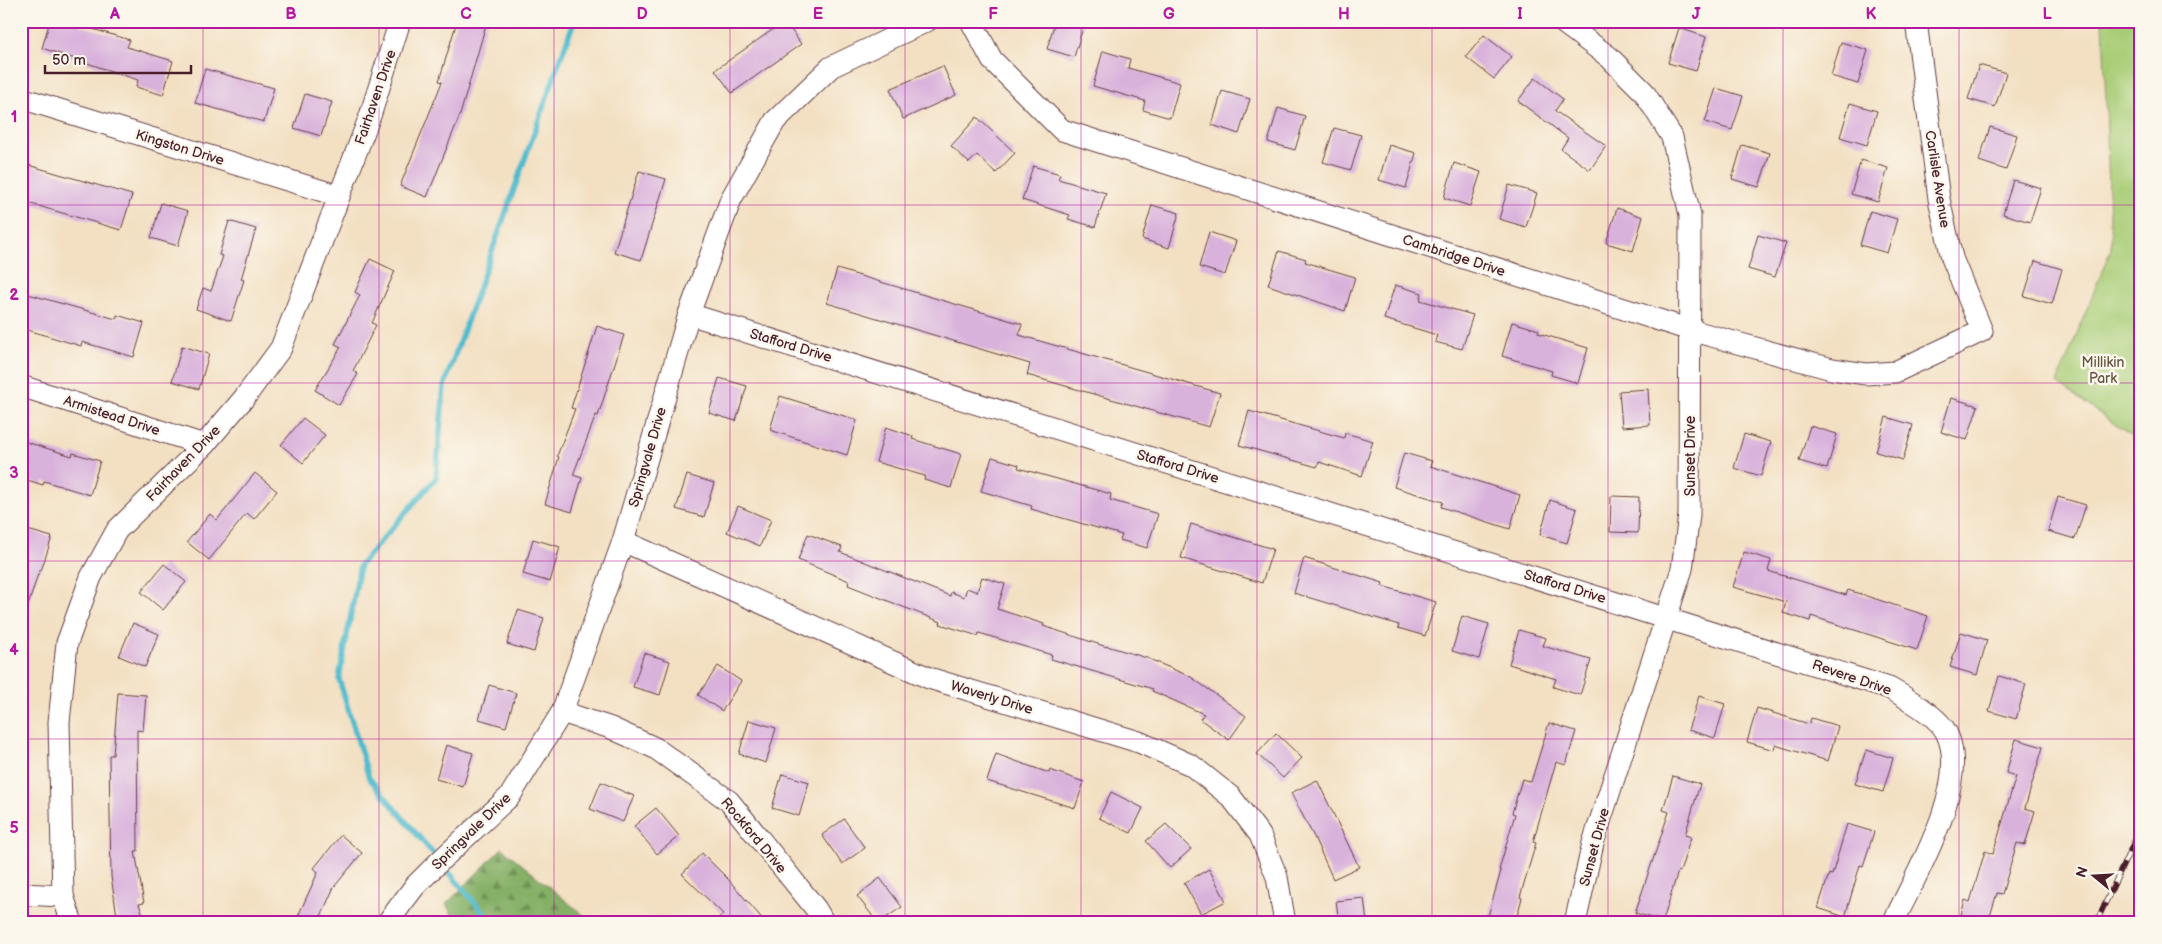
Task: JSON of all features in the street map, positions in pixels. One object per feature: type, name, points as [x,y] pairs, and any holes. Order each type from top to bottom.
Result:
[{"type":"street","name":"Fairhaven Drive","points":[[72,923],[63,896],[58,722],[67,643],[91,577],[117,530],[204,445],[245,397],[281,348],[370,116],[400,21]]},
{"type":"street","name":"Springvale Drive","points":[[387,923],[415,886],[440,860],[510,796],[562,712],[623,542],[689,314],[731,199],[775,121],[831,67],[927,21]]},
{"type":"street","name":"Cambridge Drive","points":[[971,21],[992,60],[1062,130],[1690,330],[1832,369],[1866,374],[1895,372],[1982,331]]},
{"type":"street","name":"Sunset Drive","points":[[1561,21],[1609,57],[1644,92],[1672,137],[1690,215],[1689,515],[1682,569],[1593,843],[1576,923]]},
{"type":"street","name":"Carlisle Avenue","points":[[1916,21],[1938,199],[1952,258],[1982,331]]},
{"type":"street","name":"Kingston Drive","points":[[21,98],[340,196]]},
{"type":"street","name":"Stafford Drive","points":[[689,314],[1667,618]]},
{"type":"street","name":"Armistead Drive","points":[[21,386],[204,445]]},
{"type":"street","name":"Waverly Drive","points":[[623,542],[929,678],[1139,742],[1191,765],[1231,797],[1260,836],[1277,877],[1285,923]]},
{"type":"street","name":"Revere Drive","points":[[1667,618],[1889,688],[1920,706],[1946,732],[1954,763],[1949,799],[1935,834],[1893,923]]},
{"type":"street","name":"Rockford Drive","points":[[562,712],[611,728],[654,748],[695,775],[729,801],[816,909],[824,923]]},
{"type":"street","points":[[21,894],[63,896]]},
{"type":"green space","name":"Millikin Park","points":[[2103,21],[2141,21],[2141,443],[2057,383],[2111,249]]},
{"type":"green space","points":[[502,848],[593,923],[457,923],[446,904]]},
{"type":"building","points":[[50,21],[80,21],[79,25],[130,40],[127,47],[173,61],[163,95],[136,87],[138,80],[42,48]]},
{"type":"building","points":[[457,21],[487,21],[460,115],[427,197],[400,186],[442,82],[439,81]]},
{"type":"building","points":[[785,21],[801,44],[732,93],[715,70]]},
{"type":"building","points":[[1055,21],[1085,21],[1074,57],[1047,49]]},
{"type":"building","points":[[1679,28],[1706,37],[1696,71],[1668,63]]},
{"type":"building","points":[[1484,35],[1512,57],[1494,79],[1466,57]]},
{"type":"building","points":[[1841,42],[1868,50],[1858,84],[1831,76]]},
{"type":"building","points":[[1103,51],[1130,59],[1128,68],[1180,83],[1170,118],[1143,110],[1145,101],[1093,86]]},
{"type":"building","points":[[1979,65],[2006,73],[1995,107],[1968,99]]},
{"type":"building","points":[[943,66],[956,95],[903,119],[890,89]]},
{"type":"building","points":[[205,69],[274,88],[264,122],[195,103]]},
{"type":"building","points":[[1535,78],[1563,99],[1555,111],[1606,146],[1590,170],[1561,149],[1568,138],[1518,101]]},
{"type":"building","points":[[1716,88],[1743,96],[1732,130],[1705,122]]},
{"type":"building","points":[[1222,91],[1250,99],[1239,134],[1212,125]]},
{"type":"building","points":[[305,94],[332,102],[321,136],[294,128]]},
{"type":"building","points":[[1850,103],[1877,111],[1867,145],[1840,137]]},
{"type":"building","points":[[1278,108],[1305,116],[1295,150],[1268,142]]},
{"type":"building","points":[[977,117],[1015,153],[996,173],[977,155],[969,163],[951,146]]},
{"type":"building","points":[[1990,127],[2017,135],[2006,170],[1979,161]]},
{"type":"building","points":[[1334,128],[1361,135],[1351,170],[1323,162]]},
{"type":"building","points":[[1389,145],[1416,153],[1406,188],[1379,180]]},
{"type":"building","points":[[1742,145],[1770,153],[1759,187],[1732,179]]},
{"type":"building","points":[[1861,160],[1888,168],[1878,202],[1851,194]]},
{"type":"building","points":[[21,163],[132,195],[121,230],[21,201]]},
{"type":"building","points":[[1454,163],[1481,172],[1470,206],[1444,198]]},
{"type":"building","points":[[1033,166],[1060,174],[1058,179],[1106,193],[1095,227],[1068,219],[1070,215],[1022,200]]},
{"type":"building","points":[[639,171],[666,179],[641,260],[614,252]]},
{"type":"building","points":[[2013,180],[2041,188],[2030,222],[2003,214]]},
{"type":"building","points":[[1509,185],[1537,193],[1526,227],[1499,219]]},
{"type":"building","points":[[161,203],[188,211],[178,246],[151,238]]},
{"type":"building","points":[[1152,205],[1179,213],[1169,248],[1142,239]]},
{"type":"building","points":[[1617,208],[1643,217],[1633,251],[1606,243]]},
{"type":"building","points":[[1870,211],[1897,219],[1887,253],[1860,245]]},
{"type":"building","points":[[229,221],[256,229],[241,279],[244,280],[231,321],[196,309],[203,288],[211,291],[223,256],[219,255]]},
{"type":"building","points":[[1209,232],[1236,241],[1225,275],[1199,267]]},
{"type":"building","points":[[1758,235],[1786,243],[1775,277],[1748,269]]},
{"type":"building","points":[[1279,251],[1306,259],[1305,262],[1355,277],[1345,311],[1268,285]]},
{"type":"building","points":[[370,259],[395,271],[372,323],[376,325],[353,371],[358,374],[339,405],[315,390],[341,347],[335,344],[360,295],[355,292]]},
{"type":"building","points":[[2035,261],[2062,269],[2052,304],[2024,296]]},
{"type":"building","points":[[837,269],[1022,324],[1019,335],[1220,393],[1209,427],[1027,375],[1030,364],[827,303]]},
{"type":"building","points":[[1395,285],[1422,293],[1420,300],[1473,315],[1462,349],[1435,342],[1437,335],[1384,319]]},
{"type":"building","points":[[21,292],[116,319],[117,315],[144,323],[134,357],[82,342],[81,346],[21,328]]},
{"type":"building","points":[[1512,322],[1539,330],[1538,333],[1588,348],[1578,383],[1551,375],[1552,371],[1502,356]]},
{"type":"building","points":[[597,326],[624,335],[598,416],[596,415],[573,475],[582,478],[572,512],[545,504],[559,457],[557,456],[575,409],[571,408]]},
{"type":"building","points":[[182,346],[209,354],[199,389],[172,381]]},
{"type":"building","points":[[719,378],[747,386],[736,421],[709,413]]},
{"type":"building","points":[[1648,389],[1650,425],[1622,427],[1619,391]]},
{"type":"building","points":[[780,396],[857,420],[847,455],[770,430]]},
{"type":"building","points":[[1951,398],[1978,406],[1967,440],[1941,432]]},
{"type":"building","points":[[1249,411],[1344,438],[1345,433],[1373,441],[1362,476],[1319,462],[1317,467],[1239,445]]},
{"type":"building","points":[[1886,417],[1913,425],[1903,460],[1876,452]]},
{"type":"building","points":[[303,418],[325,435],[303,463],[281,445]]},
{"type":"building","points":[[1810,426],[1837,434],[1827,469],[1799,461]]},
{"type":"building","points":[[886,427],[913,436],[912,439],[961,454],[951,488],[924,480],[925,476],[876,462]]},
{"type":"building","points":[[1744,434],[1771,442],[1761,476],[1734,468]]},
{"type":"building","points":[[26,442],[72,456],[73,453],[100,461],[90,495],[44,481],[43,485],[21,478],[21,458]]},
{"type":"building","points":[[1404,453],[1432,461],[1430,466],[1520,495],[1510,529],[1441,507],[1443,502],[1394,487]]},
{"type":"building","points":[[992,457],[1019,465],[1018,468],[1111,494],[1110,500],[1158,514],[1147,548],[1120,540],[1122,535],[1031,509],[1032,506],[981,491]]},
{"type":"building","points":[[255,473],[277,491],[254,519],[247,513],[209,560],[187,542],[210,514],[217,520]]},
{"type":"building","points":[[687,475],[714,483],[704,517],[676,509]]},
{"type":"building","points":[[1611,496],[1639,497],[1638,533],[1610,532]]},
{"type":"building","points":[[2058,497],[2086,505],[2075,539],[2048,531]]},
{"type":"building","points":[[1550,500],[1577,509],[1567,543],[1540,535]]},
{"type":"building","points":[[738,506],[771,520],[760,546],[727,532]]},
{"type":"building","points":[[1191,524],[1273,549],[1262,583],[1181,558]]},
{"type":"building","points":[[24,529],[52,537],[25,615],[21,614],[21,540]]},
{"type":"building","points":[[808,534],[842,547],[840,552],[950,596],[951,592],[964,597],[967,588],[977,592],[982,577],[1005,584],[997,609],[1107,647],[1147,658],[1191,677],[1246,716],[1229,740],[1200,719],[1204,714],[1152,691],[1153,689],[1051,659],[1052,655],[979,633],[978,636],[940,624],[941,622],[848,585],[849,581],[798,560]]},
{"type":"building","points":[[533,539],[560,547],[550,582],[523,574]]},
{"type":"building","points":[[1744,552],[1771,560],[1768,571],[1846,595],[1848,590],[1928,616],[1917,650],[1811,616],[1810,621],[1783,613],[1786,602],[1733,587]]},
{"type":"building","points":[[1304,558],[1383,583],[1382,586],[1436,602],[1425,636],[1398,628],[1399,625],[1294,593]]},
{"type":"building","points":[[164,564],[186,582],[163,610],[141,592]]},
{"type":"building","points":[[518,610],[544,618],[534,652],[507,644]]},
{"type":"building","points":[[1462,616],[1489,624],[1479,659],[1452,651]]},
{"type":"building","points":[[133,623],[159,634],[145,667],[119,656]]},
{"type":"building","points":[[1519,630],[1546,638],[1543,646],[1591,660],[1580,695],[1553,687],[1556,679],[1509,664]]},
{"type":"building","points":[[1961,632],[1987,640],[1977,675],[1950,667]]},
{"type":"building","points":[[644,653],[670,661],[660,695],[633,687]]},
{"type":"building","points":[[718,666],[741,681],[722,711],[698,695]]},
{"type":"building","points":[[1999,676],[2026,684],[2016,719],[1989,711]]},
{"type":"building","points":[[489,685],[516,693],[506,727],[479,719]]},
{"type":"building","points":[[118,693],[146,695],[143,731],[137,730],[138,851],[135,851],[144,903],[139,904],[146,923],[118,923],[111,876],[109,755],[113,755]]},
{"type":"building","points":[[1699,696],[1725,704],[1715,738],[1688,730]]},
{"type":"building","points":[[1757,708],[1809,724],[1811,718],[1838,726],[1828,761],[1775,745],[1774,750],[1747,742]]},
{"type":"building","points":[[749,720],[776,728],[766,763],[739,754]]},
{"type":"building","points":[[1549,723],[1576,731],[1566,765],[1556,762],[1533,842],[1536,843],[1520,897],[1522,898],[1515,923],[1486,923],[1501,871],[1499,870],[1515,814],[1512,813],[1522,779],[1531,782]]},
{"type":"building","points":[[1276,733],[1302,758],[1283,778],[1257,754]]},
{"type":"building","points":[[2016,739],[2043,747],[2025,808],[2035,811],[2025,845],[2017,843],[2002,894],[1997,893],[1988,923],[1959,923],[1965,900],[1970,902],[1985,851],[1993,854],[2016,776],[2006,773]]},
{"type":"building","points":[[446,745],[473,753],[463,787],[436,779]]},
{"type":"building","points":[[1866,750],[1893,758],[1883,792],[1855,784]]},
{"type":"building","points":[[996,754],[1049,773],[1050,770],[1084,782],[1075,808],[987,781]]},
{"type":"building","points":[[782,774],[809,782],[799,816],[772,808]]},
{"type":"building","points":[[1673,776],[1700,784],[1685,835],[1691,837],[1680,872],[1678,871],[1663,921],[1635,913],[1669,812],[1663,810]]},
{"type":"building","points":[[1317,780],[1359,867],[1333,879],[1291,793]]},
{"type":"building","points":[[601,782],[634,796],[623,822],[590,809]]},
{"type":"building","points":[[1111,792],[1143,808],[1131,833],[1099,818]]},
{"type":"building","points":[[656,808],[679,836],[657,854],[634,826]]},
{"type":"building","points":[[844,819],[865,848],[842,864],[822,835]]},
{"type":"building","points":[[1166,824],[1191,849],[1170,868],[1146,841]]},
{"type":"building","points":[[1847,824],[1874,832],[1863,866],[1860,865],[1845,917],[1818,908],[1829,874],[1832,875]]},
{"type":"building","points":[[341,835],[362,853],[334,887],[318,923],[295,923],[318,872],[314,868]]},
{"type":"building","points":[[702,853],[727,878],[766,923],[713,923],[723,914],[682,874]]},
{"type":"building","points":[[1209,869],[1226,901],[1201,914],[1184,883]]},
{"type":"building","points":[[880,878],[902,907],[878,923],[857,896]]},
{"type":"building","points":[[1364,898],[1367,923],[1339,923],[1336,901]]},
{"type":"waterway","points":[[492,923],[369,778],[339,679],[360,565],[436,478],[444,386],[574,21]]},
{"type":"railway","points":[[2096,923],[2141,827]]}]
